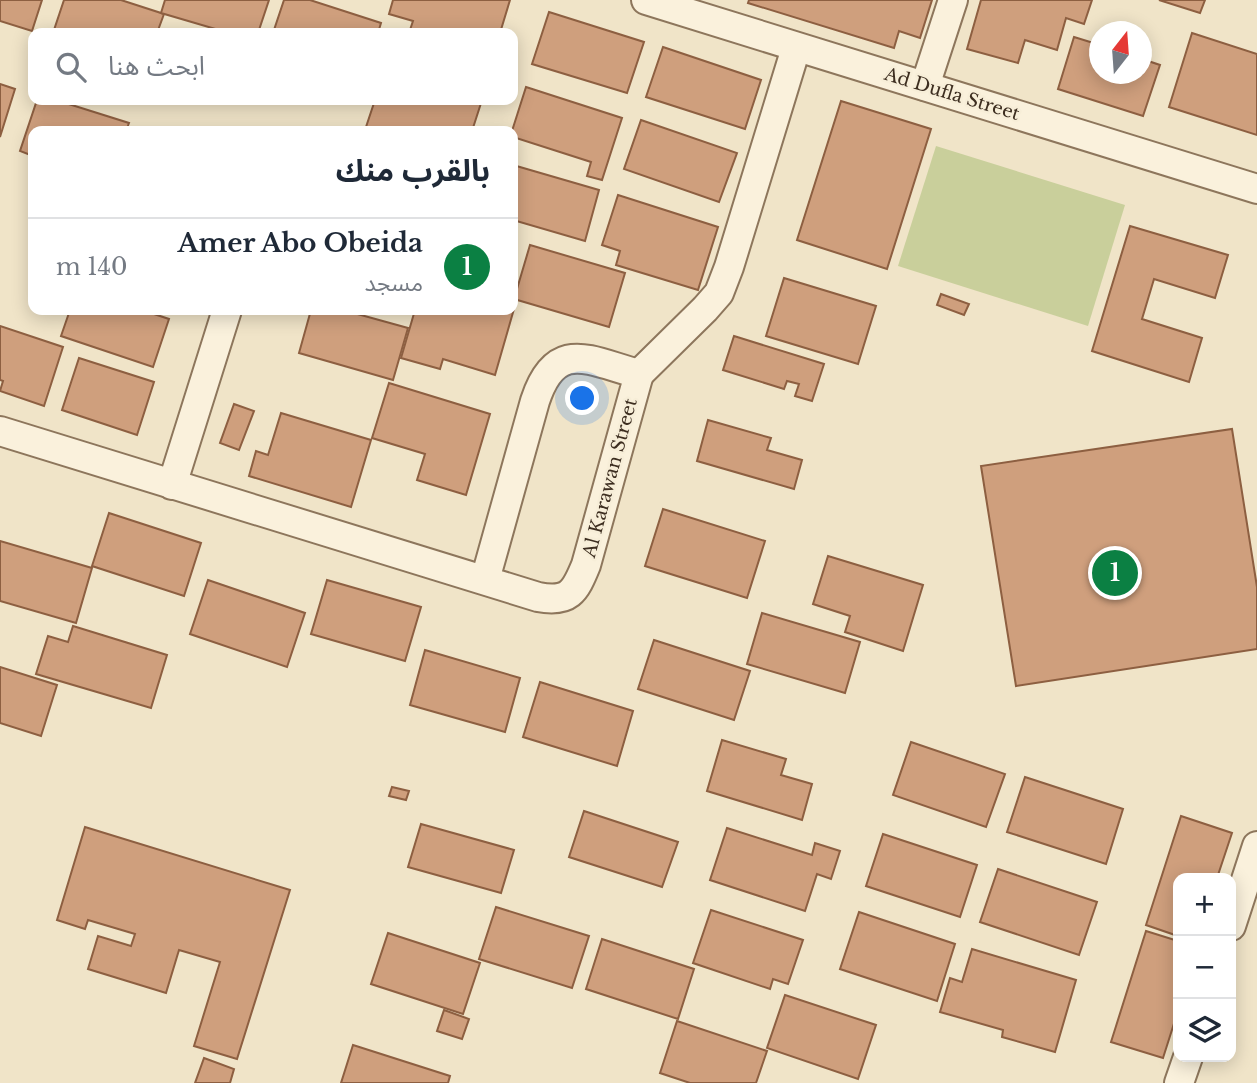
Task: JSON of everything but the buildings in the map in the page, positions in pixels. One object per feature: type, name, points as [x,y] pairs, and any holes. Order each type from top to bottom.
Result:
[{"type":"street","points":[[925,86],[953,0]]},
{"type":"street","name":"Ad Dufla Street","points":[[659,2],[796,48],[1257,189]]},
{"type":"street","points":[[639,374],[719,293],[733,256],[796,48]]},
{"type":"street","points":[[172,485],[225,315]]},
{"type":"street","name":"Al Karawan Street","points":[[0,431],[172,485],[554,601],[564,598],[574,590],[586,565],[639,374],[578,358],[563,359],[546,375],[535,401],[485,580]]},
{"type":"street","points":[[1236,911],[1257,846]]},
{"type":"street","points":[[1179,1083],[1186,1062]]},
{"type":"green space","points":[[936,146],[1125,205],[1088,326],[898,266]]},
{"type":"place","name":"Amer Abo Obeida","points":[[1115,573]]}]
